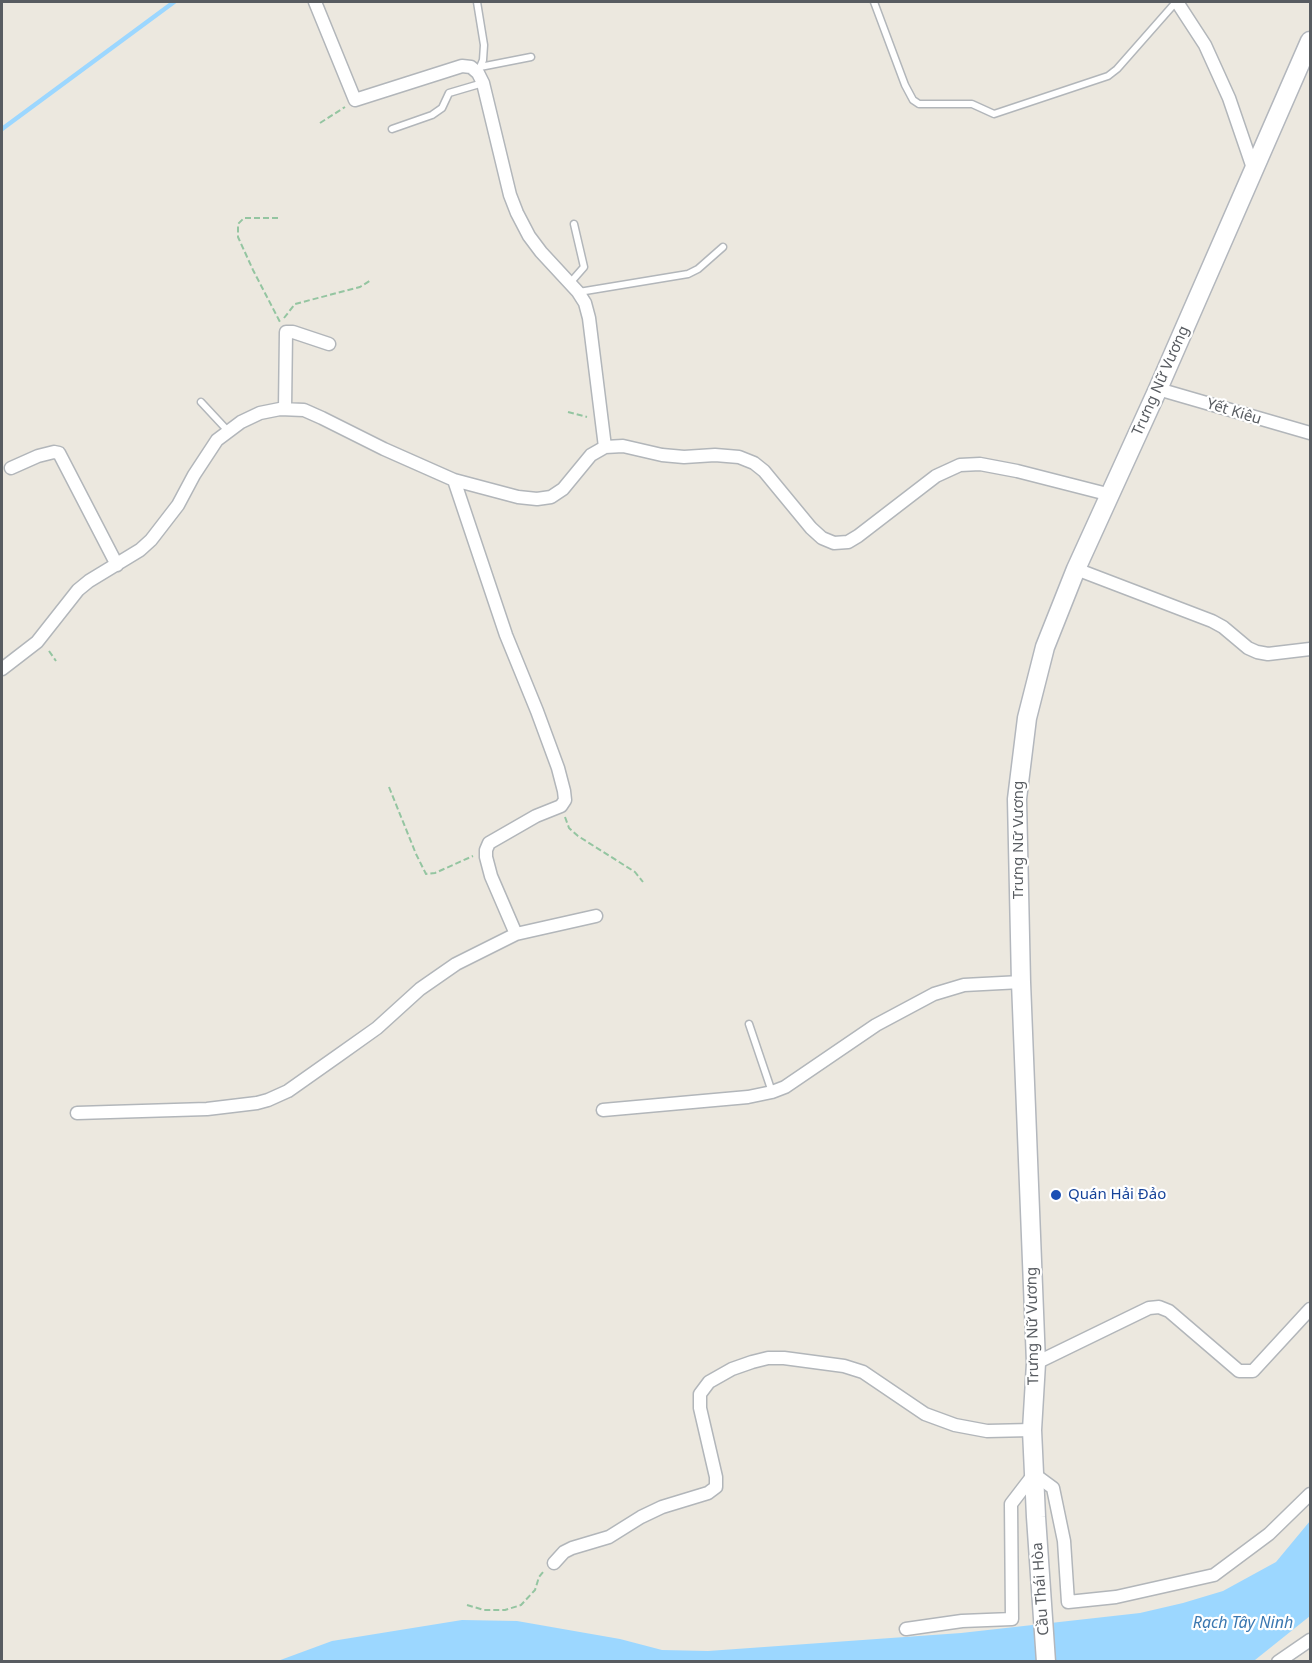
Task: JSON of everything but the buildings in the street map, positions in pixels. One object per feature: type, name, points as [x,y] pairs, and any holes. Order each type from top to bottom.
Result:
[{"type":"main road","name":"Trưng Nữ Vương","points":[[1036,1517],[1032,1430],[1036,1363],[1021,982],[1017,799],[1027,718],[1045,647],[1076,569],[1311,41]]},
{"type":"main road","name":"Cầu Thái Hòa","points":[[1036,1517],[1046,1662]]},
{"type":"street","points":[[315,2],[355,100],[462,66],[471,67],[480,74],[510,195],[517,213],[529,236],[585,303],[589,318],[605,447]]},
{"type":"street","points":[[1176,2],[1205,45],[1229,98],[1254,171]]},
{"type":"street","points":[[285,409],[286,333],[293,332],[329,344]]},
{"type":"street","name":"Yết Kiêu","points":[[1158,389],[1311,433]]},
{"type":"street","points":[[2,669],[37,642],[78,590],[140,550],[161,530],[217,440],[241,422],[260,413],[285,409],[304,410],[454,480],[518,497],[537,499],[551,497],[563,489],[591,455],[605,447],[623,446],[684,457],[739,457],[754,463],[764,471],[811,528],[822,538],[834,543],[848,542],[858,536],[936,476],[960,465],[980,464],[1017,471],[1110,495]]},
{"type":"street","points":[[11,468],[38,456],[59,453],[117,565]]},
{"type":"street","points":[[454,480],[507,635],[558,768],[565,800],[561,806],[536,816],[489,843],[486,850],[491,876],[516,934]]},
{"type":"street","points":[[1076,569],[1212,621],[1223,627],[1248,648],[1257,652],[1268,654],[1311,649]]},
{"type":"street","points":[[77,1113],[207,1109],[268,1100],[288,1091],[377,1028],[420,989],[456,964],[516,934],[596,916]]},
{"type":"street","points":[[603,1110],[748,1097],[772,1092],[784,1087],[876,1025],[934,994],[964,985],[1021,982]]},
{"type":"street","points":[[1036,1363],[1149,1308],[1159,1307],[1169,1311],[1239,1371],[1253,1371],[1311,1309]]},
{"type":"street","points":[[554,1563],[564,1552],[572,1548],[609,1537],[652,1512],[708,1493],[716,1487],[716,1477],[700,1408],[700,1394],[709,1382],[732,1369],[768,1358],[815,1362],[863,1372],[925,1414],[955,1425],[987,1431],[1032,1430]]},
{"type":"street","points":[[906,1629],[962,1621],[1012,1619],[1011,1504],[1034,1474],[1053,1488],[1064,1541],[1068,1602],[1116,1597],[1214,1575],[1269,1534],[1311,1494]]},
{"type":"street","points":[[1278,1662],[1311,1640]]},
{"type":"lane","points":[[477,2],[484,45],[480,74]]},
{"type":"lane","points":[[874,2],[905,85],[913,100],[919,104],[972,104],[994,114],[1108,76],[1117,69],[1176,2]]},
{"type":"lane","points":[[392,129],[432,115],[442,108],[449,93],[480,74],[531,57]]},
{"type":"lane","points":[[574,224],[584,267],[574,288]]},
{"type":"lane","points":[[574,288],[688,274],[698,269],[723,247]]},
{"type":"lane","points":[[201,402],[228,431]]},
{"type":"lane","points":[[749,1024],[772,1092]]},
{"type":"path","points":[[320,123],[355,100]]},
{"type":"path","points":[[278,218],[244,218],[238,224],[238,237],[280,323],[295,304],[360,287],[371,280]]},
{"type":"path","points":[[568,412],[602,420]]},
{"type":"path","points":[[388,787],[426,874],[435,873],[486,850]]},
{"type":"path","points":[[561,806],[569,828],[635,872],[643,882]]},
{"type":"path","points":[[467,1605],[484,1610],[505,1610],[520,1605],[535,1590],[539,1577],[554,1563]]},
{"type":"water","name":"Rạch Tây Ninh","points":[[1310,1521],[1310,1616],[1255,1660],[275,1662],[332,1641],[462,1620],[517,1621],[620,1639],[662,1650],[708,1651],[961,1633],[1140,1613],[1223,1591],[1276,1562]]},
{"type":"waterway","points":[[2,129],[174,2]]},
{"type":"place","name":"Quán Hải Đảo","points":[[1056,1195]]}]
